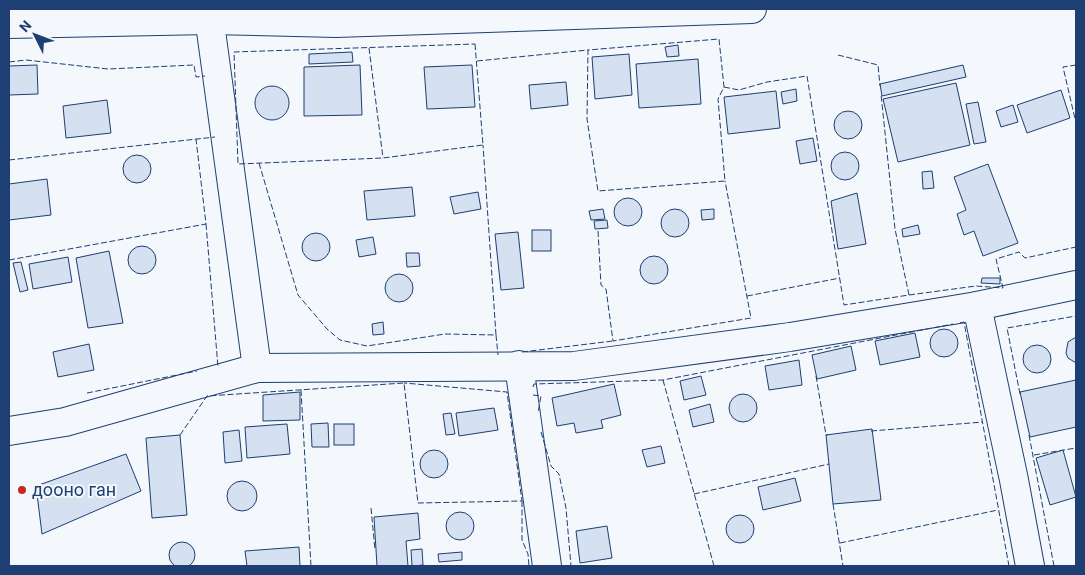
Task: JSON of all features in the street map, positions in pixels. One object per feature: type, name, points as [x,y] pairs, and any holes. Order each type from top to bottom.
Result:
[{"type":"street","points":[[9,24],[208,14],[336,23],[752,9]]},
{"type":"street","points":[[208,14],[257,368]]},
{"type":"street","points":[[9,431],[65,422],[257,368],[420,368],[584,364],[790,337],[976,306],[1076,285]]},
{"type":"street","points":[[976,306],[1014,480],[1030,566]]},
{"type":"street","points":[[519,365],[547,566]]},
{"type":"building","points":[[678,45],[679,56],[667,57],[665,47]]},
{"type":"building","points":[[352,52],[353,62],[309,64],[309,54]]},
{"type":"building","points":[[629,54],[632,95],[595,99],[592,57]]},
{"type":"building","points":[[698,59],[701,104],[639,108],[636,64]]},
{"type":"building","points":[[37,65],[38,94],[9,95],[9,66]]},
{"type":"building","points":[[360,65],[362,115],[304,116],[304,67]]},
{"type":"building","points":[[472,65],[475,107],[427,109],[424,67]]},
{"type":"building","points":[[963,65],[966,77],[882,96],[880,84]]},
{"type":"building","points":[[566,82],[568,105],[531,109],[529,85]]},
{"type":"building","points":[[956,83],[970,145],[898,162],[883,99]]},
{"type":"building","points":[[272,86],[284,91],[289,103],[284,115],[272,120],[260,115],[255,103],[260,91]]},
{"type":"building","points":[[796,89],[797,101],[783,104],[781,92]]},
{"type":"building","points":[[1061,90],[1070,118],[1027,133],[1017,105]]},
{"type":"building","points":[[776,91],[780,128],[728,134],[724,97]]},
{"type":"building","points":[[107,100],[111,133],[66,138],[63,106]]},
{"type":"building","points":[[978,102],[986,142],[974,144],[966,104]]},
{"type":"building","points":[[1013,105],[1018,122],[1001,127],[996,111]]},
{"type":"building","points":[[848,111],[858,115],[862,125],[858,135],[848,139],[838,135],[834,125],[838,115]]},
{"type":"building","points":[[813,138],[817,161],[800,164],[796,141]]},
{"type":"building","points":[[845,152],[855,156],[859,166],[855,176],[845,180],[835,176],[831,166],[835,156]]},
{"type":"building","points":[[137,155],[147,159],[151,169],[147,179],[137,183],[127,179],[123,169],[127,159]]},
{"type":"building","points":[[988,164],[1018,243],[983,256],[974,231],[964,235],[957,214],[966,210],[954,177]]},
{"type":"building","points":[[932,171],[934,188],[923,189],[922,172]]},
{"type":"building","points":[[47,179],[51,215],[9,220],[9,184]]},
{"type":"building","points":[[412,187],[415,216],[367,220],[364,191]]},
{"type":"building","points":[[478,192],[481,209],[454,214],[450,197]]},
{"type":"building","points":[[857,193],[866,244],[838,249],[831,201]]},
{"type":"building","points":[[628,198],[638,202],[642,212],[638,222],[628,226],[618,222],[614,212],[618,202]]},
{"type":"building","points":[[603,209],[605,219],[591,220],[589,211]]},
{"type":"building","points":[[675,209],[685,213],[689,223],[685,233],[675,237],[665,233],[661,223],[665,213]]},
{"type":"building","points":[[714,209],[714,219],[702,220],[701,210]]},
{"type":"building","points":[[607,220],[608,228],[595,229],[594,221]]},
{"type":"building","points":[[918,225],[920,234],[903,237],[902,229]]},
{"type":"building","points":[[532,230],[551,230],[551,251],[532,251]]},
{"type":"building","points":[[518,232],[524,288],[501,290],[495,234]]},
{"type":"building","points":[[316,233],[326,237],[330,247],[326,257],[316,261],[306,257],[302,247],[306,237]]},
{"type":"building","points":[[373,237],[376,254],[359,257],[356,240]]},
{"type":"building","points":[[142,246],[152,250],[156,260],[152,270],[142,274],[132,270],[128,260],[132,250]]},
{"type":"building","points":[[109,251],[123,323],[88,328],[76,258]]},
{"type":"building","points":[[406,253],[419,253],[420,266],[407,267]]},
{"type":"building","points":[[654,256],[664,260],[668,270],[664,280],[654,284],[644,280],[640,270],[644,260]]},
{"type":"building","points":[[68,257],[72,282],[33,289],[29,264]]},
{"type":"building","points":[[21,262],[28,290],[20,292],[13,263]]},
{"type":"building","points":[[399,274],[409,278],[413,288],[409,298],[399,302],[389,298],[385,288],[389,278]]},
{"type":"building","points":[[982,278],[1000,278],[1000,284],[981,283]]},
{"type":"building","points":[[383,322],[384,334],[373,335],[372,324]]},
{"type":"building","points":[[944,329],[954,333],[958,343],[954,353],[944,357],[934,353],[930,343],[934,333]]},
{"type":"building","points":[[915,333],[920,357],[880,365],[875,341]]},
{"type":"building","points":[[1076,337],[1076,363],[1068,358],[1066,353],[1068,342]]},
{"type":"building","points":[[89,344],[94,370],[58,377],[53,352]]},
{"type":"building","points":[[1037,345],[1047,349],[1051,359],[1047,369],[1037,373],[1027,369],[1023,359],[1027,349]]},
{"type":"building","points":[[851,346],[856,370],[817,379],[812,355]]},
{"type":"building","points":[[799,360],[802,385],[769,390],[765,366]]},
{"type":"building","points":[[701,376],[706,395],[684,400],[680,381]]},
{"type":"building","points":[[1076,380],[1076,427],[1030,437],[1020,392]]},
{"type":"building","points":[[614,384],[621,415],[601,420],[603,428],[576,433],[574,423],[557,426],[552,398]]},
{"type":"building","points":[[300,392],[300,420],[263,421],[263,395]]},
{"type":"building","points":[[743,394],[753,398],[757,408],[753,418],[743,422],[733,418],[729,408],[733,398]]},
{"type":"building","points":[[710,404],[714,422],[693,427],[689,410]]},
{"type":"building","points":[[494,408],[498,430],[459,436],[456,413]]},
{"type":"building","points":[[451,413],[455,434],[446,435],[443,414]]},
{"type":"building","points":[[328,423],[329,447],[312,447],[311,424]]},
{"type":"building","points":[[287,424],[290,454],[247,458],[245,427]]},
{"type":"building","points":[[334,424],[354,424],[354,445],[334,445]]},
{"type":"building","points":[[872,429],[881,500],[833,504],[826,435]]},
{"type":"building","points":[[239,430],[242,461],[225,463],[223,432]]},
{"type":"building","points":[[180,435],[187,515],[152,518],[146,438]]},
{"type":"building","points":[[661,446],[665,463],[647,467],[642,450]]},
{"type":"building","points":[[434,450],[444,454],[448,464],[444,474],[434,478],[424,474],[420,464],[424,454]]},
{"type":"building","points":[[1063,450],[1076,497],[1050,505],[1036,458]]},
{"type":"building","points":[[126,454],[141,491],[42,534],[36,486]]},
{"type":"building","points":[[795,478],[801,501],[763,510],[758,487]]},
{"type":"building","points":[[242,481],[253,485],[257,496],[253,507],[242,511],[231,507],[227,496],[231,485]]},
{"type":"building","points":[[460,512],[470,516],[474,526],[470,536],[460,540],[450,536],[446,526],[450,516]]},
{"type":"building","points":[[418,513],[420,539],[406,541],[408,566],[377,566],[374,517]]},
{"type":"building","points":[[740,515],[750,519],[754,529],[750,539],[740,543],[730,539],[726,529],[730,519]]},
{"type":"building","points":[[607,526],[612,558],[580,563],[576,531]]},
{"type":"building","points":[[182,542],[191,546],[195,555],[191,564],[182,568],[173,564],[169,555],[173,546]]},
{"type":"building","points":[[299,547],[300,566],[247,566],[245,551]]},
{"type":"building","points":[[422,549],[423,565],[412,566],[411,550]]},
{"type":"building","points":[[462,552],[462,560],[439,562],[438,554]]},
{"type":"fence","points":[[477,61],[588,50],[587,119],[598,191],[725,181],[718,99],[724,87],[719,39],[588,50]]},
{"type":"fence","points":[[475,44],[483,145],[383,158],[238,164],[234,52],[475,44]]},
{"type":"fence","points":[[369,48],[383,158]]},
{"type":"fence","points":[[838,55],[878,65],[880,86]]},
{"type":"fence","points":[[9,62],[26,60],[108,69],[194,65],[196,77],[205,76]]},
{"type":"fence","points":[[1076,65],[1063,67],[1076,123]]},
{"type":"fence","points":[[724,87],[739,90],[767,82],[807,76],[844,305],[909,295],[895,229],[881,94]]},
{"type":"fence","points":[[9,160],[215,137]]},
{"type":"fence","points":[[9,260],[206,224],[196,139]]},
{"type":"fence","points":[[259,163],[298,295],[327,329],[340,340],[367,346],[445,334],[496,335],[483,145]]},
{"type":"fence","points":[[598,231],[601,285],[606,289],[613,341],[751,318],[725,181]]},
{"type":"fence","points":[[206,224],[217,367]]},
{"type":"fence","points":[[909,295],[976,286],[1003,288],[996,259],[1019,252],[1025,258],[1076,247]]},
{"type":"fence","points":[[747,296],[840,278]]},
{"type":"fence","points":[[1020,394],[1007,328],[1076,316]]},
{"type":"fence","points":[[960,323],[964,322],[1009,566]]},
{"type":"fence","points":[[533,387],[534,384],[663,380],[953,324]]},
{"type":"fence","points":[[496,335],[498,355]]},
{"type":"fence","points":[[522,352],[613,341]]},
{"type":"fence","points":[[87,393],[197,371]]},
{"type":"fence","points":[[816,376],[826,435],[828,435]]},
{"type":"fence","points":[[663,380],[714,566]]},
{"type":"fence","points":[[180,435],[207,396],[404,383],[418,503],[522,501],[507,392],[404,383]]},
{"type":"fence","points":[[301,390],[311,566]]},
{"type":"fence","points":[[533,395],[541,396],[538,413]]},
{"type":"fence","points":[[871,431],[983,422]]},
{"type":"fence","points":[[541,432],[551,466],[559,474],[566,508],[571,566]]},
{"type":"fence","points":[[1029,435],[1054,566]]},
{"type":"fence","points":[[1034,455],[1076,448]]},
{"type":"fence","points":[[694,494],[829,464]]},
{"type":"fence","points":[[522,501],[522,540],[528,554],[529,566]]},
{"type":"fence","points":[[833,504],[843,566]]},
{"type":"fence","points":[[371,508],[375,550]]},
{"type":"fence","points":[[840,543],[998,510]]},
{"type":"place","name":"дооно ган","points":[[22,490]]}]
